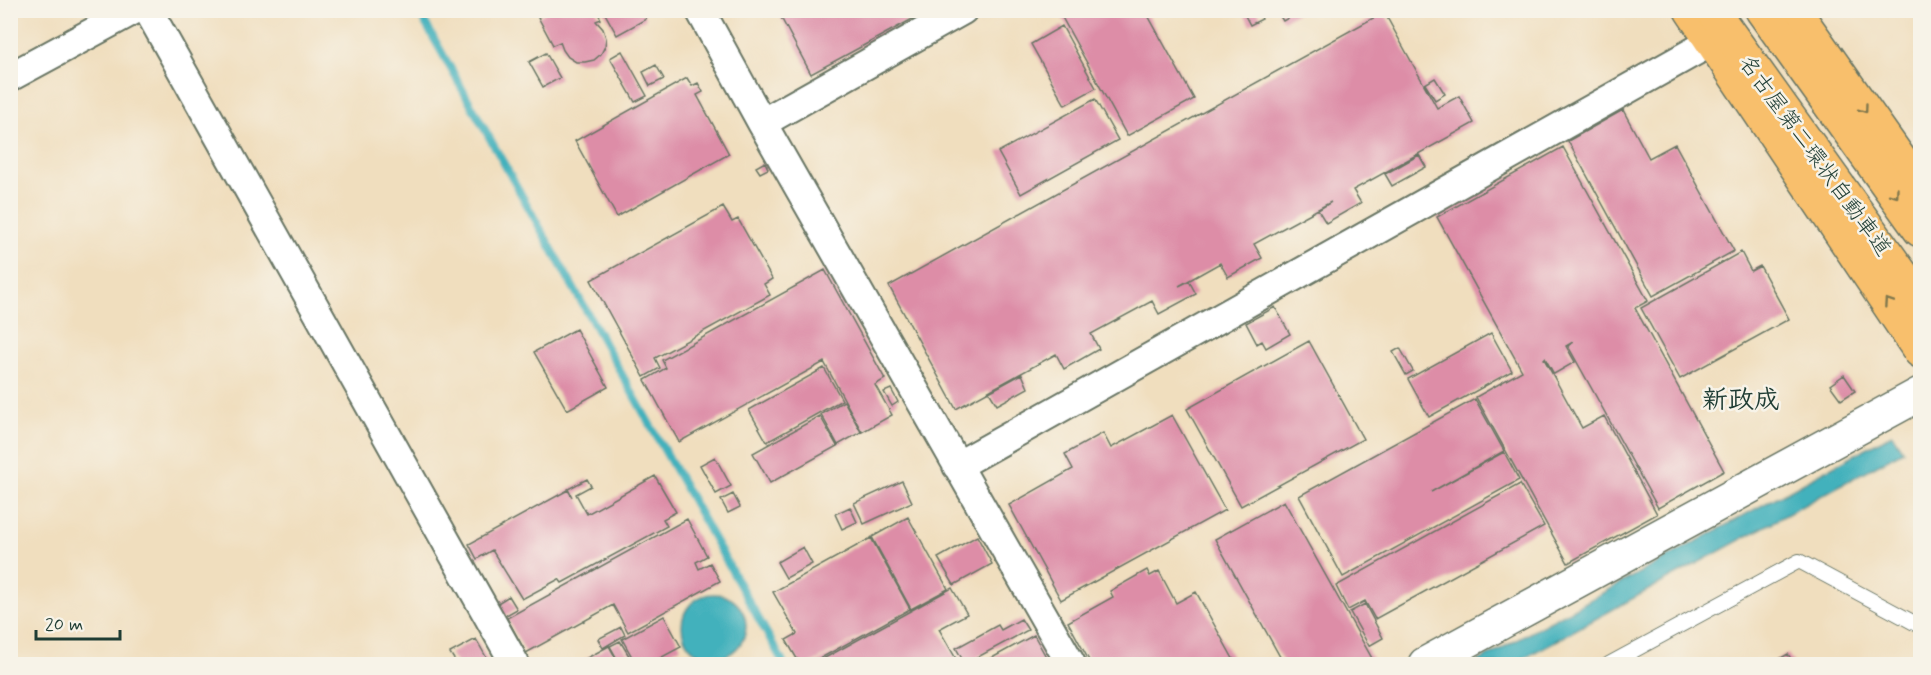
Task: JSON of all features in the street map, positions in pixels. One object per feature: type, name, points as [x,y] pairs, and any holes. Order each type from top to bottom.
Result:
[{"type":"highway","points":[[1694,10],[1712,26],[1920,351]]},
{"type":"highway","points":[[1694,10],[1834,180]]},
{"type":"highway","name":"名古屋第二環状自動車道","points":[[1762,10],[1920,230]]},
{"type":"highway","points":[[1778,10],[1866,154]]},
{"type":"highway","points":[[1794,10],[1920,188]]},
{"type":"highway","name":"名古屋第二環状自動車道","points":[[1712,26],[1834,180],[1920,300]]},
{"type":"street","points":[[10,77],[134,10]]},
{"type":"street","points":[[148,10],[514,664]]},
{"type":"street","points":[[700,10],[762,123],[1071,664]]},
{"type":"street","points":[[762,123],[963,10]]},
{"type":"street","points":[[957,466],[1712,26]]},
{"type":"street","points":[[1425,664],[1920,394]]},
{"type":"lane","points":[[1609,664],[1799,561],[1920,626]]},
{"type":"water","points":[[1892,434],[1903,451],[1513,664],[1473,664]]},
{"type":"water","points":[[714,594],[732,599],[737,603],[741,608],[746,626],[741,644],[737,649],[732,653],[714,658],[696,653],[691,649],[687,644],[682,626],[687,608],[691,603],[696,599]]},
{"type":"building","points":[[549,10],[596,10],[601,19],[596,21],[603,29],[606,38],[601,54],[594,60],[576,62],[568,57],[560,42],[553,45],[538,17]]},
{"type":"building","points":[[603,10],[642,10],[646,19],[617,35]]},
{"type":"building","points":[[777,10],[929,10],[811,74]]},
{"type":"building","points":[[1058,10],[1145,10],[1194,99],[1127,136]]},
{"type":"building","points":[[1242,10],[1257,10],[1262,19],[1250,25]]},
{"type":"building","points":[[1283,10],[1302,10],[1283,21],[1278,13]]},
{"type":"building","points":[[1384,12],[1437,108],[1459,96],[1474,123],[1353,190],[1361,203],[1326,223],[1318,210],[1331,202],[1254,244],[1262,258],[1228,277],[1220,263],[1179,286],[1189,281],[1196,294],[1159,314],[1152,301],[1091,334],[1099,349],[1064,369],[1056,354],[956,409],[889,286]]},
{"type":"building","points":[[1062,26],[1096,88],[1065,105],[1031,44]]},
{"type":"building","points":[[622,51],[647,96],[635,102],[610,58]]},
{"type":"building","points":[[546,53],[560,78],[543,87],[529,62]]},
{"type":"building","points":[[656,65],[664,79],[650,86],[643,72]]},
{"type":"building","points":[[687,78],[692,86],[698,83],[703,92],[697,95],[729,154],[617,217],[575,141]]},
{"type":"building","points":[[1435,78],[1445,94],[1435,100],[1425,84]]},
{"type":"building","points":[[1095,99],[1118,140],[1021,194],[998,152]]},
{"type":"building","points":[[1623,110],[1649,158],[1675,144],[1734,251],[1653,296],[1568,141]]},
{"type":"building","points":[[1563,147],[1648,301],[1635,308],[1724,471],[1658,508],[1568,346],[1573,342],[1566,346],[1575,362],[1554,374],[1545,358],[1582,428],[1604,416],[1657,514],[1568,563],[1476,397],[1522,371],[1437,217]]},
{"type":"building","points":[[1419,155],[1426,167],[1392,186],[1385,174]]},
{"type":"building","points":[[765,162],[768,169],[760,173],[756,167]]},
{"type":"building","points":[[723,207],[732,222],[738,219],[772,279],[764,284],[770,295],[655,358],[660,368],[644,377],[591,280]]},
{"type":"building","points":[[1741,252],[1751,271],[1760,266],[1789,319],[1680,379],[1641,308]]},
{"type":"building","points":[[825,270],[885,379],[875,385],[892,415],[862,432],[824,362],[679,442],[645,380],[666,368],[662,360]]},
{"type":"building","points":[[1275,307],[1290,334],[1266,348],[1262,341],[1257,344],[1246,323]]},
{"type":"building","points":[[576,329],[608,387],[567,410],[534,352]]},
{"type":"building","points":[[1491,333],[1512,371],[1429,417],[1408,379]]},
{"type":"building","points":[[1309,341],[1363,439],[1241,506],[1187,409]]},
{"type":"building","points":[[1400,348],[1413,371],[1406,375],[1393,352]]},
{"type":"building","points":[[824,368],[842,400],[767,442],[749,410]]},
{"type":"building","points":[[1022,374],[1028,388],[997,405],[989,392]]},
{"type":"building","points":[[1844,375],[1855,391],[1841,400],[1830,385]]},
{"type":"building","points":[[891,389],[898,402],[892,406],[884,392]]},
{"type":"building","points":[[1475,399],[1504,451],[1431,492],[1504,452],[1519,480],[1343,577],[1299,496]]},
{"type":"building","points":[[844,401],[861,432],[838,445],[821,414]]},
{"type":"building","points":[[1172,415],[1225,510],[1061,600],[1009,505],[1073,469],[1065,454],[1103,433],[1111,448]]},
{"type":"building","points":[[820,416],[837,446],[770,483],[753,453]]},
{"type":"building","points":[[715,457],[731,486],[716,494],[700,465]]},
{"type":"building","points":[[655,476],[676,512],[663,519],[667,526],[562,583],[559,579],[522,599],[492,550],[477,559],[469,544],[568,490],[572,497],[568,489],[587,479],[591,486],[576,494],[587,514]]},
{"type":"building","points":[[902,481],[912,502],[864,524],[854,503]]},
{"type":"building","points":[[1520,484],[1544,526],[1375,619],[1365,601],[1348,610],[1336,586]]},
{"type":"building","points":[[733,494],[740,507],[728,513],[721,500]]},
{"type":"building","points":[[1284,501],[1374,662],[1370,664],[1284,664],[1215,539]]},
{"type":"building","points":[[850,507],[857,522],[842,529],[835,514]]},
{"type":"building","points":[[908,517],[948,589],[911,609],[872,537]]},
{"type":"building","points":[[687,519],[707,556],[696,562],[699,569],[710,563],[720,581],[628,632],[613,605],[526,653],[507,618]]},
{"type":"building","points":[[977,536],[992,564],[954,585],[938,558]]},
{"type":"building","points":[[871,538],[910,609],[810,664],[800,664],[786,640],[797,634],[773,592]]},
{"type":"building","points":[[803,547],[812,564],[786,578],[777,562]]},
{"type":"building","points":[[1147,570],[1150,576],[1159,571],[1176,603],[1196,592],[1236,664],[1091,664],[1068,622],[1113,597],[1110,591]]},
{"type":"building","points":[[952,588],[967,614],[939,629],[959,664],[814,664]]},
{"type":"building","points":[[509,596],[517,609],[503,617],[496,604]]},
{"type":"building","points":[[1365,604],[1383,638],[1369,646],[1350,612]]},
{"type":"building","points":[[664,616],[681,647],[649,664],[636,664],[622,639]]},
{"type":"building","points":[[1021,619],[1028,630],[965,664],[956,648],[998,625],[1001,630]]},
{"type":"building","points":[[621,627],[625,635],[603,648],[598,639]]},
{"type":"building","points":[[1034,635],[1050,664],[981,664]]},
{"type":"building","points":[[476,639],[490,664],[457,664],[450,653]]},
{"type":"building","points":[[620,641],[634,664],[620,664],[610,646]]},
{"type":"building","points":[[609,646],[619,664],[576,664]]},
{"type":"building","points":[[1788,654],[1794,664],[1772,663]]},
{"type":"building","points":[[1920,656],[1920,664],[1905,664]]},
{"type":"waterway","points":[[418,10],[784,664]]},
{"type":"district","name":"新政成","points":[[1741,399]]}]
